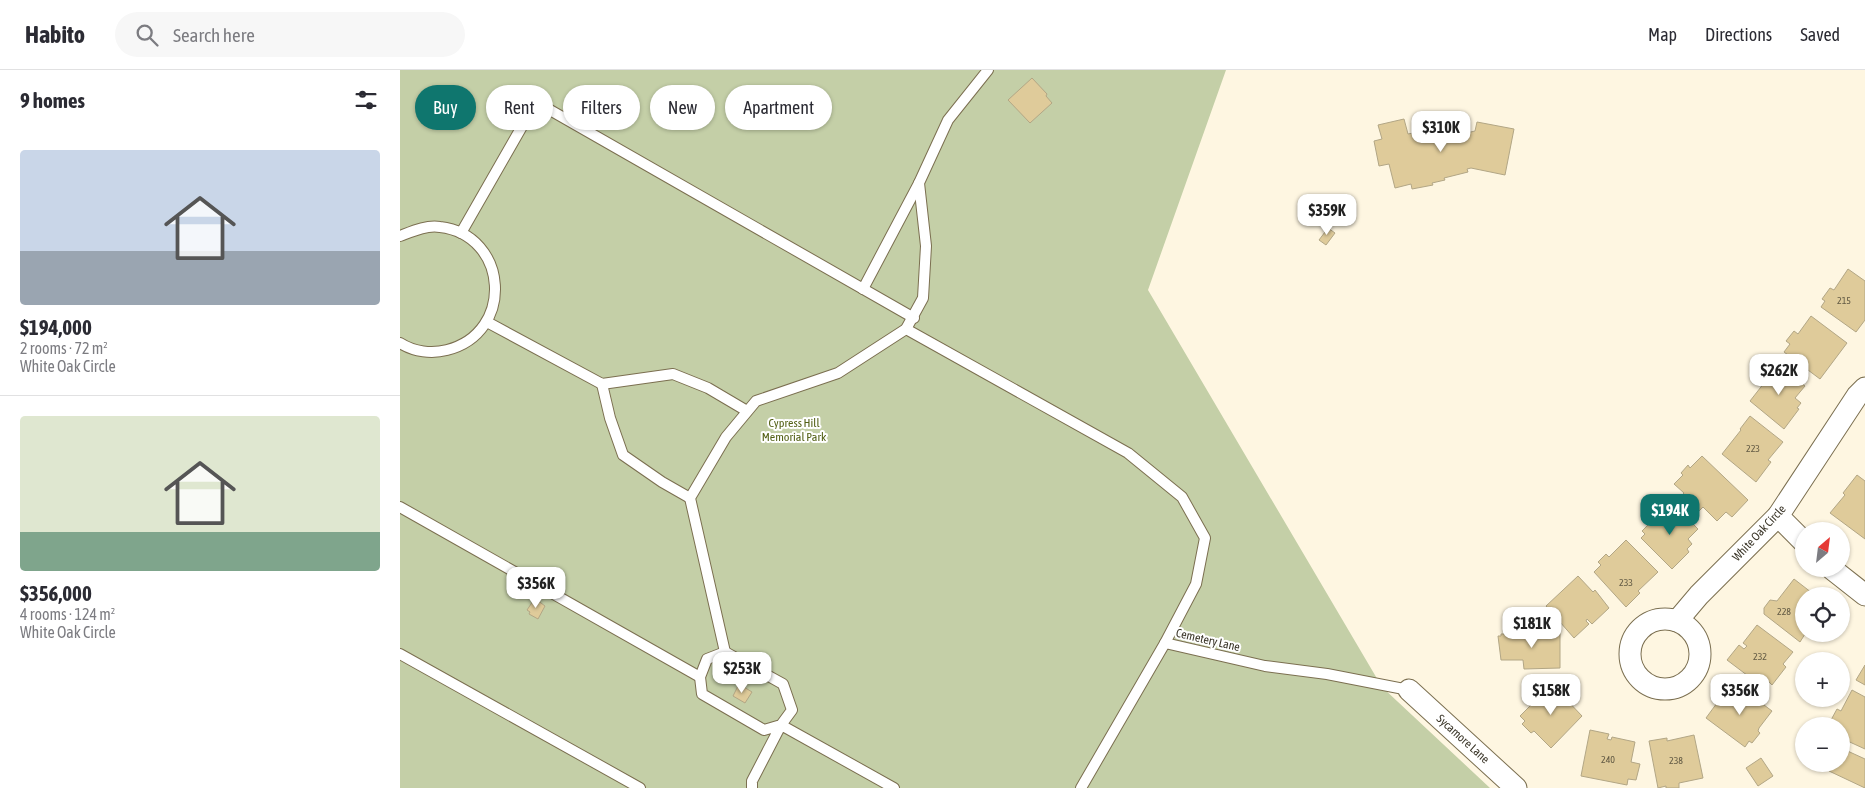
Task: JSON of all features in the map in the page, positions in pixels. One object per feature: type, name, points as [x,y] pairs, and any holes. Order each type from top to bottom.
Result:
[{"type":"street","name":"White Oak Circle","points":[[1677,621],[1699,595],[1778,516],[1857,396],[1865,388]]},
{"type":"street","points":[[1778,516],[1795,533]]},
{"type":"street","points":[[1843,578],[1865,595]]},
{"type":"street","name":"Sycamore Lane","points":[[1409,690],[1516,788]]},
{"type":"lane","points":[[863,289],[919,183],[948,120],[988,70]]},
{"type":"lane","points":[[461,233],[536,102],[914,318]]},
{"type":"lane","points":[[752,788],[752,781],[781,725],[792,710],[783,684],[725,652],[690,498],[726,437],[756,401],[838,373],[906,329],[914,318],[923,298],[926,246],[919,183]]},
{"type":"lane","points":[[400,236],[419,228],[440,227],[461,233],[478,245],[490,262],[496,282],[495,303],[487,322],[475,337],[459,347],[440,352],[420,351],[401,345]]},
{"type":"lane","points":[[487,322],[602,384],[673,374],[708,388],[747,411]]},
{"type":"lane","points":[[906,329],[1128,452],[1182,497],[1205,538],[1196,584],[1166,644]]},
{"type":"lane","points":[[602,384],[610,418],[623,455],[662,482],[690,498]]},
{"type":"lane","points":[[400,507],[700,677]]},
{"type":"lane","name":"Cemetery Lane","points":[[1085,787],[1166,644],[1265,666],[1327,674],[1409,690]]},
{"type":"lane","points":[[725,652],[707,660],[700,677],[702,694],[764,730],[781,725],[894,788]]},
{"type":"lane","points":[[400,654],[640,788]]},
{"type":"green space","name":"Cypress Hill Memorial Park","points":[[400,70],[1226,70],[1148,290],[1382,687],[1490,788],[400,788]]},
{"type":"building","points":[[1032,78],[1047,94],[1046,96],[1052,103],[1030,123],[1008,100]]},
{"type":"building","points":[[1404,119],[1408,134],[1442,127],[1445,138],[1475,131],[1477,122],[1514,129],[1505,175],[1471,168],[1467,169],[1468,172],[1444,178],[1445,180],[1432,183],[1433,185],[1412,189],[1411,184],[1395,188],[1389,164],[1379,166],[1374,141],[1382,139],[1378,125]]},
{"type":"building","points":[[1328,228],[1335,233],[1326,245],[1319,240]]},
{"type":"building","points":[[1848,269],[1865,281],[1865,320],[1856,332],[1821,307],[1825,301],[1822,299],[1830,288],[1834,290]]},
{"type":"building","points":[[1811,316],[1847,343],[1820,379],[1784,352],[1790,344],[1786,341],[1794,331],[1798,334]]},
{"type":"building","points":[[1776,365],[1779,365],[1805,386],[1795,398],[1801,403],[1797,408],[1799,409],[1784,429],[1750,401]]},
{"type":"building","points":[[1750,416],[1783,442],[1768,460],[1771,462],[1756,482],[1722,454]]},
{"type":"building","points":[[1702,456],[1748,500],[1732,517],[1726,512],[1717,521],[1703,507],[1698,512],[1684,499],[1686,498],[1682,495],[1684,493],[1674,484],[1683,475],[1681,473],[1688,465],[1690,468]]},
{"type":"building","points":[[1857,475],[1865,481],[1865,539],[1850,528],[1850,522],[1842,522],[1830,513],[1845,495],[1843,493]]},
{"type":"building","points":[[1672,503],[1698,529],[1688,539],[1692,544],[1687,549],[1689,552],[1672,569],[1641,538],[1645,534],[1642,531],[1653,520],[1655,523],[1663,516],[1661,514]]},
{"type":"building","points":[[1626,540],[1658,572],[1638,591],[1640,593],[1626,607],[1594,572],[1601,565],[1598,562],[1606,554],[1609,557]]},
{"type":"building","points":[[1578,576],[1593,592],[1595,590],[1609,608],[1592,624],[1587,619],[1586,621],[1589,624],[1574,638],[1546,606]]},
{"type":"building","points":[[1794,579],[1804,587],[1795,587],[1795,638],[1764,614],[1764,608],[1770,600],[1777,601]]},
{"type":"building","points":[[537,600],[545,606],[538,619],[529,614],[530,612],[527,610],[533,601],[535,603]]},
{"type":"building","points":[[1757,625],[1793,652],[1783,664],[1786,667],[1772,685],[1769,682],[1764,688],[1727,660],[1739,645],[1744,649],[1747,646],[1743,643]]},
{"type":"building","points":[[1560,632],[1560,668],[1524,669],[1523,660],[1501,660],[1498,636],[1501,636],[1501,634]]},
{"type":"building","points":[[1865,665],[1865,685],[1856,680]]},
{"type":"building","points":[[739,684],[752,692],[745,703],[733,696]]},
{"type":"building","points":[[1552,684],[1558,684],[1565,691],[1564,697],[1582,716],[1551,748],[1534,731],[1531,733],[1522,724],[1525,721],[1520,716]]},
{"type":"building","points":[[1736,684],[1772,711],[1759,728],[1758,731],[1760,733],[1752,743],[1749,741],[1745,747],[1706,718],[1717,703],[1722,703]]},
{"type":"building","points":[[1852,690],[1865,697],[1865,749],[1850,742],[1850,717],[1833,717],[1837,709],[1841,711],[1843,707],[1850,707],[1850,694]]},
{"type":"building","points":[[1590,730],[1609,734],[1607,739],[1611,740],[1612,737],[1635,742],[1631,762],[1640,764],[1636,780],[1628,779],[1627,785],[1581,776]]},
{"type":"building","points":[[1694,735],[1703,778],[1679,783],[1679,788],[1666,788],[1666,786],[1658,788],[1649,741],[1667,738],[1667,741]]},
{"type":"building","points":[[1850,752],[1865,759],[1865,788],[1831,772],[1850,772]]},
{"type":"building","points":[[1761,758],[1773,776],[1758,786],[1746,768]]}]
